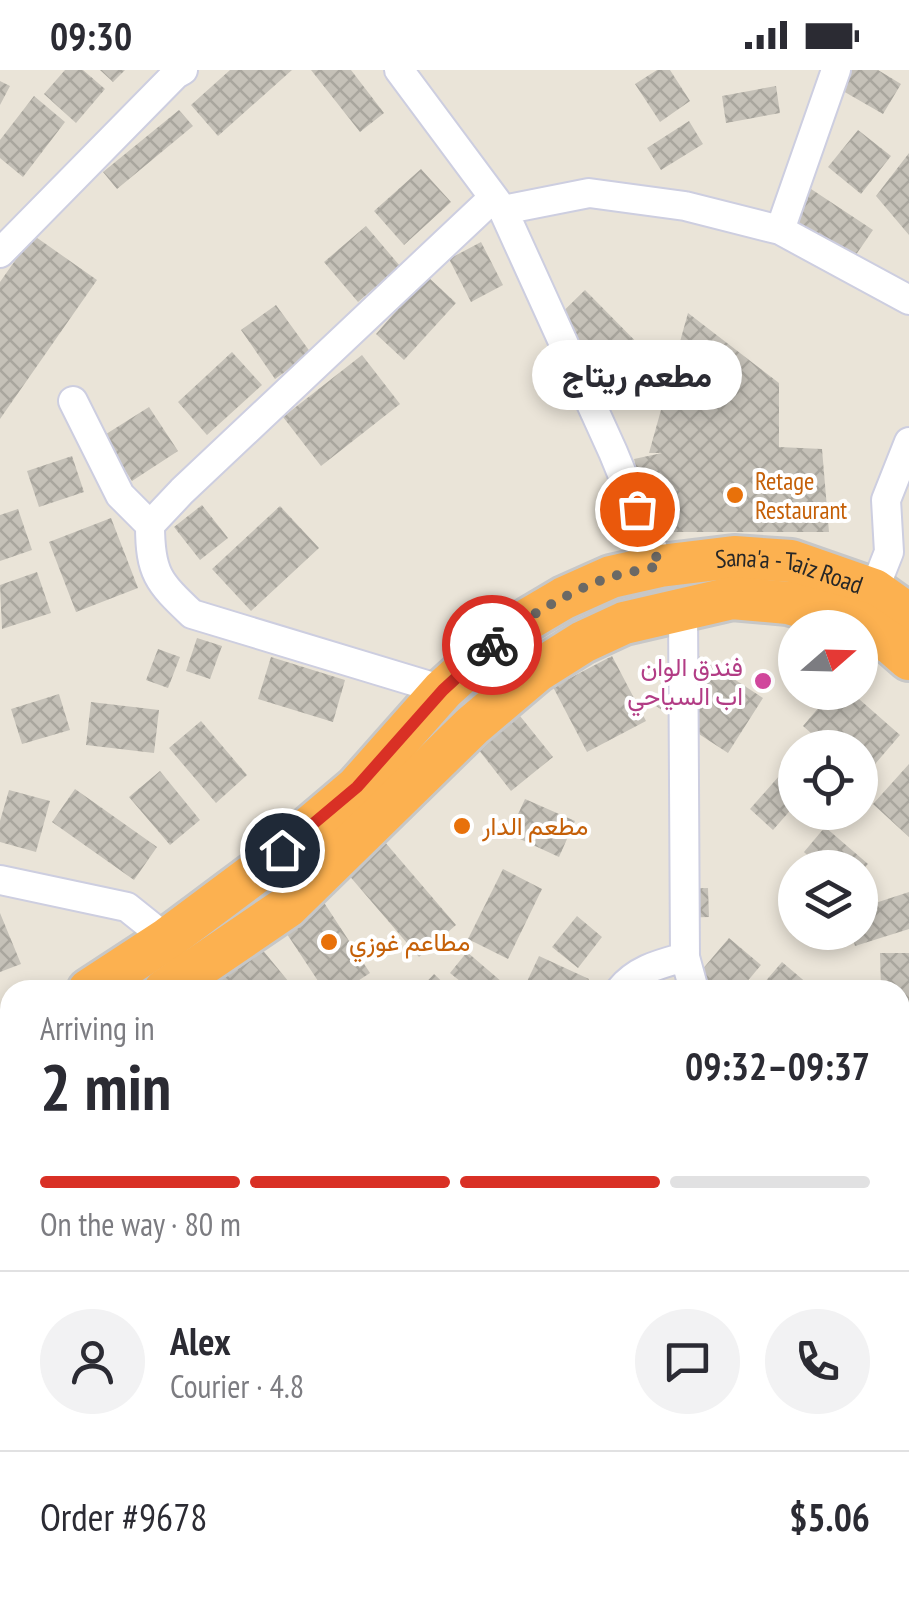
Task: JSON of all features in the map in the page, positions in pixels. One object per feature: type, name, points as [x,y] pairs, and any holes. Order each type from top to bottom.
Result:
[{"type":"highway","name":"Sana'a - Taiz Road","points":[[104,980],[168,939],[258,871],[357,787],[443,690],[508,630],[611,577],[734,557],[791,561],[883,575],[909,615]]},
{"type":"highway","name":"Sana'a - Taiz Road","points":[[180,980],[286,907],[472,726],[537,671],[583,642],[624,624],[682,608],[732,598],[788,603],[883,575]]},
{"type":"highway","name":"Sana'a - Taiz Road","points":[[883,575],[893,645],[909,659]]},
{"type":"street","points":[[0,253],[183,70]]},
{"type":"street","points":[[399,70],[498,204],[613,452],[660,566]]},
{"type":"street","points":[[780,230],[836,70]]},
{"type":"street","points":[[443,690],[192,614],[157,574],[150,557],[150,525],[182,491],[498,204],[589,193],[686,206],[780,230],[909,300]]},
{"type":"street","points":[[73,402],[120,495],[150,525]]},
{"type":"street","points":[[883,575],[886,500],[909,442]]},
{"type":"street","points":[[682,608],[686,957],[692,980]]},
{"type":"street","points":[[0,880],[128,908],[168,939]]},
{"type":"street","points":[[628,980],[650,966],[686,957]]},
{"type":"building","points":[[65,70],[83,70],[105,89],[76,123],[44,94]]},
{"type":"building","points":[[100,70],[125,70],[113,82]]},
{"type":"building","points":[[230,70],[292,70],[218,136],[191,105]]},
{"type":"building","points":[[311,70],[351,70],[384,113],[360,132]]},
{"type":"building","points":[[657,70],[670,70],[690,101],[660,122],[635,84]]},
{"type":"building","points":[[846,70],[878,70],[901,84],[883,114],[836,87]]},
{"type":"building","points":[[0,81],[10,86],[0,105]]},
{"type":"building","points":[[776,86],[780,113],[726,123],[722,96]]},
{"type":"building","points":[[34,96],[65,122],[23,177],[0,158],[0,140]]},
{"type":"building","points":[[179,110],[193,126],[117,189],[103,172]]},
{"type":"building","points":[[689,121],[703,144],[661,170],[647,148]]},
{"type":"building","points":[[858,130],[891,156],[861,194],[828,167]]},
{"type":"building","points":[[909,153],[909,235],[876,196]]},
{"type":"building","points":[[421,169],[451,202],[404,245],[374,211]]},
{"type":"building","points":[[805,185],[873,230],[853,259],[786,214]]},
{"type":"building","points":[[366,226],[400,266],[358,302],[324,262]]},
{"type":"building","points":[[33,235],[97,280],[0,419],[0,282]]},
{"type":"building","points":[[481,242],[503,285],[471,302],[449,259]]},
{"type":"building","points":[[427,276],[456,303],[404,360],[376,334]]},
{"type":"building","points":[[585,290],[662,368],[619,410],[542,332]]},
{"type":"building","points":[[276,305],[311,353],[275,379],[241,330]]},
{"type":"building","points":[[688,313],[779,383],[779,447],[822,449],[829,532],[653,532],[634,459],[662,453],[649,453]]},
{"type":"building","points":[[232,352],[262,385],[207,435],[178,402]]},
{"type":"building","points":[[362,355],[400,404],[321,466],[283,417]]},
{"type":"building","points":[[149,407],[178,451],[132,481],[103,436]]},
{"type":"building","points":[[72,456],[84,492],[39,507],[27,471]]},
{"type":"building","points":[[202,505],[228,538],[200,560],[174,527]]},
{"type":"building","points":[[280,506],[319,548],[251,611],[212,569]]},
{"type":"building","points":[[18,509],[32,550],[0,561],[0,515]]},
{"type":"building","points":[[111,518],[138,588],[76,612],[49,542]]},
{"type":"building","points":[[37,572],[51,613],[2,629],[0,585]]},
{"type":"building","points":[[197,638],[222,646],[210,679],[186,671]]},
{"type":"building","points":[[158,649],[180,657],[168,688],[146,680]]},
{"type":"building","points":[[691,651],[763,698],[728,753],[656,706]]},
{"type":"building","points":[[612,656],[646,721],[587,752],[553,687]]},
{"type":"building","points":[[271,657],[345,680],[333,722],[258,699]]},
{"type":"building","points":[[59,694],[70,730],[22,744],[11,709]]},
{"type":"building","points":[[91,702],[159,710],[154,753],[86,745]]},
{"type":"building","points":[[817,710],[872,710],[900,735],[878,761],[878,730],[808,730],[803,726]]},
{"type":"building","points":[[520,716],[553,757],[511,791],[478,749]]},
{"type":"building","points":[[201,721],[247,775],[216,803],[169,748]]},
{"type":"building","points":[[909,764],[909,837],[878,809],[878,798]]},
{"type":"building","points":[[160,771],[200,820],[170,845],[129,797]]},
{"type":"building","points":[[778,777],[778,824],[773,830],[750,809]]},
{"type":"building","points":[[75,789],[157,847],[134,880],[52,822]]},
{"type":"building","points":[[9,790],[50,801],[36,852],[0,842],[0,821]]},
{"type":"building","points":[[525,799],[575,821],[559,857],[509,834]]},
{"type":"building","points":[[822,830],[828,830],[852,850],[806,850]]},
{"type":"building","points":[[384,841],[456,925],[419,957],[347,873]]},
{"type":"building","points":[[503,869],[542,889],[508,959],[468,939]]},
{"type":"building","points":[[708,888],[709,917],[677,918],[676,889]]},
{"type":"building","points":[[909,892],[909,929],[878,939],[878,902]]},
{"type":"building","points":[[323,901],[370,973],[359,980],[317,980],[283,928]]},
{"type":"building","points":[[0,913],[21,964],[0,972]]},
{"type":"building","points":[[577,916],[602,937],[578,968],[552,947]]},
{"type":"building","points":[[729,938],[761,965],[748,980],[693,980]]},
{"type":"building","points":[[256,942],[287,980],[210,980]]},
{"type":"building","points":[[467,952],[500,980],[459,980],[450,973]]},
{"type":"building","points":[[880,953],[909,953],[909,980],[881,980]]},
{"type":"building","points":[[539,956],[589,979],[589,980],[528,980]]},
{"type":"building","points":[[782,962],[803,980],[767,980]]},
{"type":"way so far","points":[[492,645],[508,630],[564,598],[611,577],[660,566],[637,509]]},
{"type":"place","name":"Retage Restaurant","points":[[735,495]]},
{"type":"place","name":"مطعم ريتاج","points":[[637,509]]},
{"type":"place","name":"فندق الوان اب السياحي","points":[[763,681]]},
{"type":"place","name":"مطعم الدار","points":[[462,826]]},
{"type":"place","name":"مطاعم غوزي","points":[[329,942]]},
{"type":"route","points":[[282,850],[357,787],[443,690],[492,645]]}]
